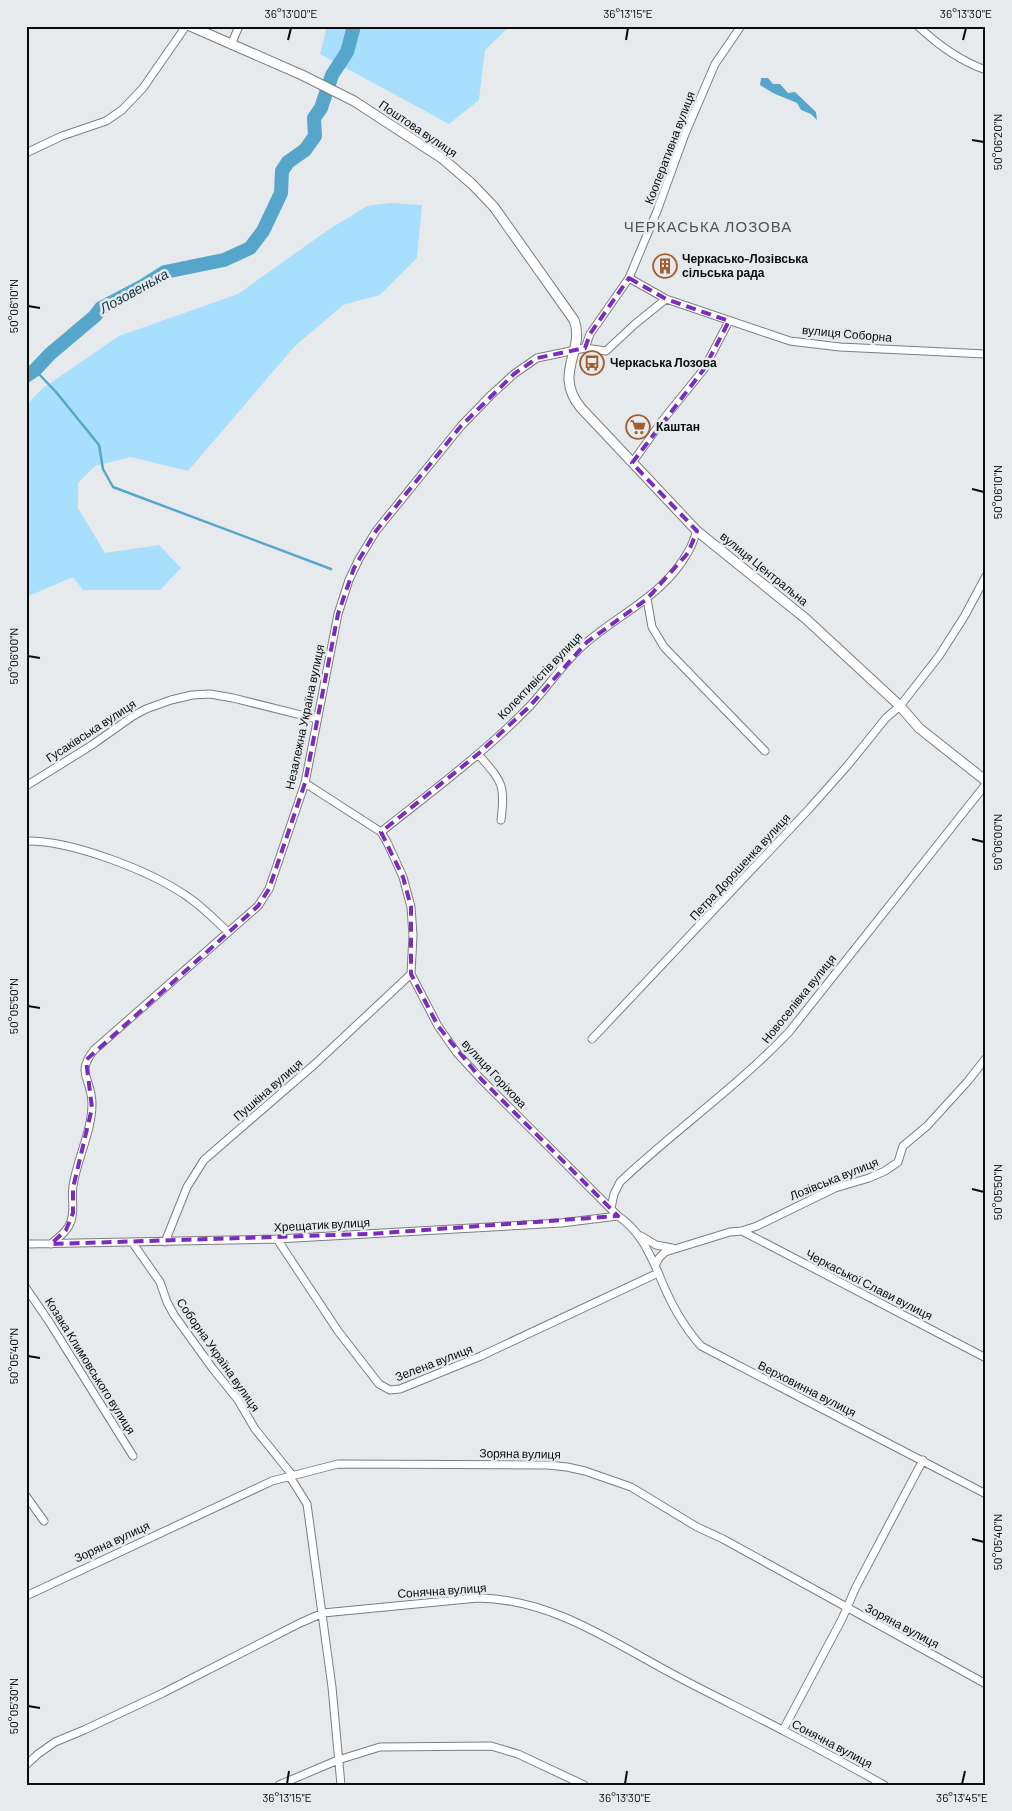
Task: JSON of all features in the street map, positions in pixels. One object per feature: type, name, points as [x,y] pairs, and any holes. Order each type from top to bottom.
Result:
[{"type":"street","points":[[26,153],[62,136],[106,121],[122,110],[142,88],[186,26]]},
{"type":"street","name":"Поштова вулиця","points":[[190,26],[302,75],[354,101],[443,159],[472,184],[494,207],[574,320],[577,326],[577,339],[573,350]]},
{"type":"street","points":[[231,45],[240,26]]},
{"type":"street","name":"Кооперативна вулиця","points":[[586,348],[590,334],[629,278],[657,211],[685,134],[715,64],[741,26]]},
{"type":"street","points":[[918,26],[928,36],[955,55],[986,70]]},
{"type":"street","name":"вулиця Соборна","points":[[629,278],[666,300],[790,341],[840,347],[986,354]]},
{"type":"street","points":[[573,350],[586,348],[606,351],[635,324],[666,300]]},
{"type":"street","points":[[632,463],[662,421],[704,369],[729,322]]},
{"type":"street","name":"вулиця Центральна","points":[[573,350],[569,376],[570,388],[574,398],[632,463],[697,531],[804,618],[900,706],[919,728],[986,782]]},
{"type":"street","name":"Незалежна Україна вулиця","points":[[51,1244],[66,1230],[73,1213],[73,1188],[92,1108],[90,1088],[84,1068],[86,1060],[94,1050],[258,906],[270,889],[305,783],[338,614],[349,580],[359,559],[376,531],[461,426],[491,395],[514,374],[538,358],[573,350]]},
{"type":"street","name":"Колективістів вулиця","points":[[381,832],[478,754],[529,707],[566,662],[587,642],[647,599],[672,575],[688,553],[697,531]]},
{"type":"street","name":"Петра Дорошенка вулиця","points":[[592,1039],[809,809],[886,718],[900,706],[939,656],[964,617],[986,576]]},
{"type":"street","points":[[647,599],[652,627],[664,647],[765,751]]},
{"type":"street","name":"Гусаківська вулиця","points":[[26,786],[92,745],[132,716],[171,700],[192,695],[210,694],[233,698],[317,718]]},
{"type":"street","points":[[478,754],[499,779],[503,789],[504,798],[501,820]]},
{"type":"street","name":"Новоселівка вулиця","points":[[611,1208],[614,1194],[620,1182],[702,1113],[770,1052],[789,1032],[986,782]]},
{"type":"street","points":[[305,783],[381,832]]},
{"type":"street","name":"вулиця Горіхова","points":[[381,832],[403,876],[411,907],[413,935],[412,974],[438,1026],[457,1053],[481,1079],[640,1236],[657,1269]]},
{"type":"street","points":[[26,841],[53,844],[84,851],[138,870],[188,897],[209,913],[228,932]]},
{"type":"street","name":"Пушкіна вулиця","points":[[164,1242],[187,1187],[204,1160],[316,1063],[412,974]]},
{"type":"street","name":"Лозівська вулиця","points":[[657,1269],[662,1255],[675,1249],[730,1232],[742,1231],[757,1226],[835,1188],[869,1178],[892,1166],[900,1159],[903,1146],[927,1126],[986,1058]]},
{"type":"street","name":"Хрещатик вулиця","points":[[26,1244],[278,1239],[561,1223],[618,1216]]},
{"type":"street","name":"Черкаської Слави вулиця","points":[[742,1231],[986,1358]]},
{"type":"street","points":[[640,1236],[656,1245],[675,1249]]},
{"type":"street","name":"Зелена вулиця","points":[[278,1239],[338,1331],[381,1386],[390,1390],[400,1389],[481,1356],[657,1269]]},
{"type":"street","name":"Соборна Україна вулиця","points":[[132,1242],[160,1282],[174,1315],[238,1400],[255,1429],[292,1476],[307,1504],[332,1686],[341,1785]]},
{"type":"street","name":"Верховинна вулиця","points":[[657,1269],[686,1327],[701,1346],[986,1494]]},
{"type":"street","name":"Козака Климовського вулиця","points":[[26,1288],[134,1456]]},
{"type":"street","points":[[782,1730],[847,1609],[856,1587],[923,1460]]},
{"type":"street","name":"Зоряна вулиця","points":[[26,1596],[272,1481],[338,1464],[548,1465],[585,1471],[631,1488],[678,1517],[730,1543],[986,1684]]},
{"type":"street","points":[[26,1496],[44,1521]]},
{"type":"street","name":"Сонячна вулиця","points":[[26,1765],[55,1742],[163,1693],[322,1613],[493,1598],[544,1610],[589,1628],[884,1785]]},
{"type":"street","points":[[279,1785],[338,1760],[380,1748],[492,1746],[518,1754],[584,1785]]},
{"type":"highlighted area","points":[[629,278],[666,299],[729,321],[704,369],[632,463],[697,531],[688,553],[647,599],[587,642],[529,707],[478,754],[381,832],[403,877],[411,907],[411,974],[438,1026],[481,1079],[618,1216],[369,1234],[51,1244],[66,1230],[73,1213],[73,1188],[92,1108],[86,1060],[258,906],[269,889],[305,783],[338,614],[354,568],[376,531],[461,426],[514,374],[537,358],[585,348],[590,334]]},
{"type":"shaded area","points":[[327,26],[510,26],[485,50],[479,100],[449,124],[320,54]]},
{"type":"shaded area","points":[[761,78],[768,78],[773,84],[780,84],[788,93],[795,92],[816,112],[817,120],[811,114],[801,110],[797,103],[773,93],[760,85]]},
{"type":"shaded area","points":[[390,203],[422,205],[417,258],[380,295],[343,305],[294,347],[188,471],[130,457],[95,466],[78,483],[78,508],[105,553],[159,545],[181,568],[160,590],[83,590],[73,577],[26,597],[26,405],[43,388],[119,336],[238,294],[328,230],[367,206]]},
{"type":"waterway","name":"Лозовенька","points":[[26,376],[95,316],[101,308],[165,272],[224,260],[250,248],[263,231],[281,193],[282,171],[288,162],[305,150],[315,136],[314,118],[321,108],[332,75],[347,52],[354,26]]},
{"type":"waterway","points":[[35,370],[56,392],[99,445],[103,469],[113,487],[331,569]]},
{"type":"place","name":"Черкасько-Лозівська сільська рада","points":[[665,266]]},
{"type":"place","name":"Черкаська Лозова","points":[[592,363]]},
{"type":"place","name":"Каштан","points":[[638,427]]},
{"type":"district","name":"ЧЕРКАСЬКА ЛОЗОВА","points":[[708,227]]}]
